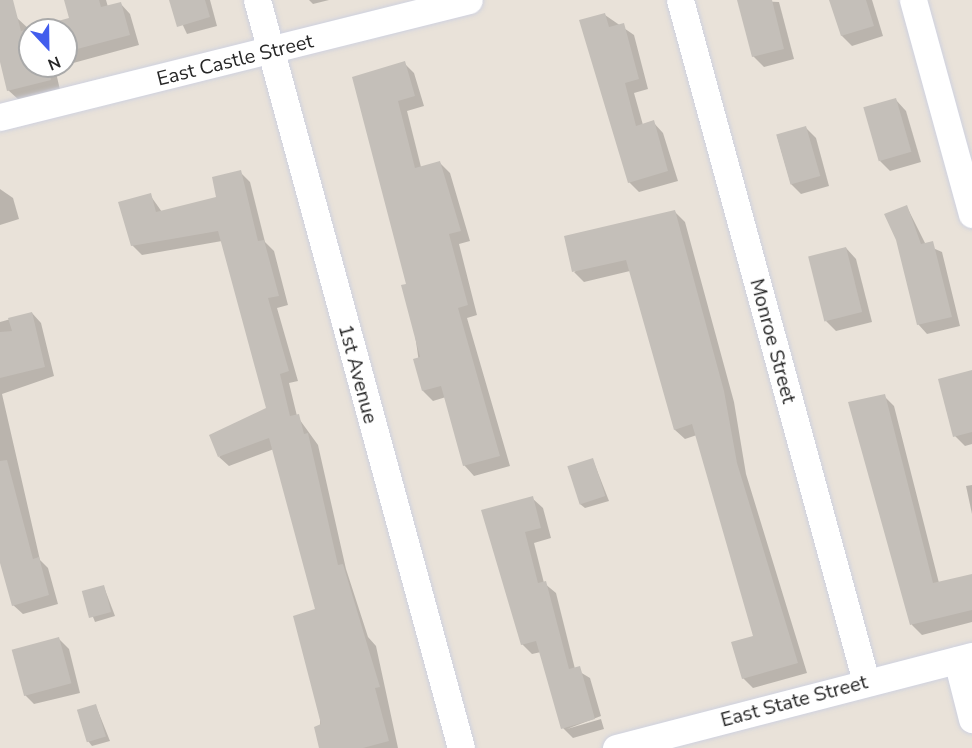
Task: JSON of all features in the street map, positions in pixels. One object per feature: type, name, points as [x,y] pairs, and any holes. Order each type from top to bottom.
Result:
[{"type":"street","name":"1st Avenue","points":[[257,0],[461,748]]},
{"type":"street","name":"East Castle Street","points":[[0,117],[270,52],[469,0]]},
{"type":"street","name":"Monroe Street","points":[[680,0],[867,682]]},
{"type":"street","points":[[913,0],[972,214]]},
{"type":"street","name":"East State Street","points":[[616,748],[965,658]]},
{"type":"street","points":[[965,658],[972,719]]},
{"type":"building","points":[[0,0],[13,0],[18,19],[18,78],[51,78],[51,80],[7,91],[0,62]]},
{"type":"building","points":[[64,0],[99,0],[101,7],[121,2],[130,35],[78,49],[78,18],[69,18]]},
{"type":"building","points":[[169,0],[205,0],[210,17],[177,27]]},
{"type":"building","points":[[737,0],[772,0],[784,49],[752,57]]},
{"type":"building","points":[[829,0],[866,0],[874,26],[841,36]]},
{"type":"building","points":[[605,13],[609,27],[624,23],[639,79],[625,83],[636,126],[654,120],[668,171],[628,183],[579,20]]},
{"type":"building","points":[[405,61],[415,96],[398,101],[415,168],[440,161],[461,231],[449,234],[468,305],[458,308],[500,456],[463,466],[441,386],[422,391],[413,359],[420,357],[401,285],[406,284],[352,77]]},
{"type":"building","points":[[896,98],[911,152],[879,161],[863,107]]},
{"type":"building","points":[[806,126],[820,176],[791,185],[776,135]]},
{"type":"building","points":[[241,170],[258,241],[264,240],[279,296],[268,298],[289,371],[280,374],[290,416],[299,414],[304,434],[308,433],[338,565],[343,564],[380,687],[375,688],[389,741],[363,748],[319,748],[314,727],[321,724],[293,616],[315,609],[269,438],[218,457],[209,435],[266,408],[218,231],[131,246],[118,202],[151,193],[156,212],[216,197],[212,177]]},
{"type":"building","points":[[907,205],[921,244],[933,241],[952,317],[917,325],[896,240],[884,214]]},
{"type":"building","points":[[675,210],[724,391],[737,463],[798,663],[742,679],[731,642],[753,636],[692,424],[674,430],[626,260],[572,272],[564,236]]},
{"type":"building","points":[[846,247],[862,312],[824,321],[808,256]]},
{"type":"building","points":[[32,312],[45,367],[0,378],[0,332],[12,331],[8,318]]},
{"type":"building","points":[[972,370],[972,432],[953,437],[938,379]]},
{"type":"building","points":[[885,394],[933,583],[972,574],[972,610],[910,625],[848,402]]},
{"type":"building","points":[[593,458],[605,496],[580,504],[567,466]]},
{"type":"building","points":[[7,460],[33,559],[39,557],[49,595],[12,606],[0,563],[0,461]]},
{"type":"building","points":[[533,496],[541,528],[525,532],[538,583],[546,581],[569,669],[580,666],[595,719],[561,729],[536,641],[521,645],[481,510]]},
{"type":"building","points":[[104,585],[111,612],[89,618],[82,591]]},
{"type":"building","points":[[59,637],[71,683],[24,696],[12,650]]},
{"type":"building","points":[[96,704],[106,737],[87,742],[77,710]]}]
